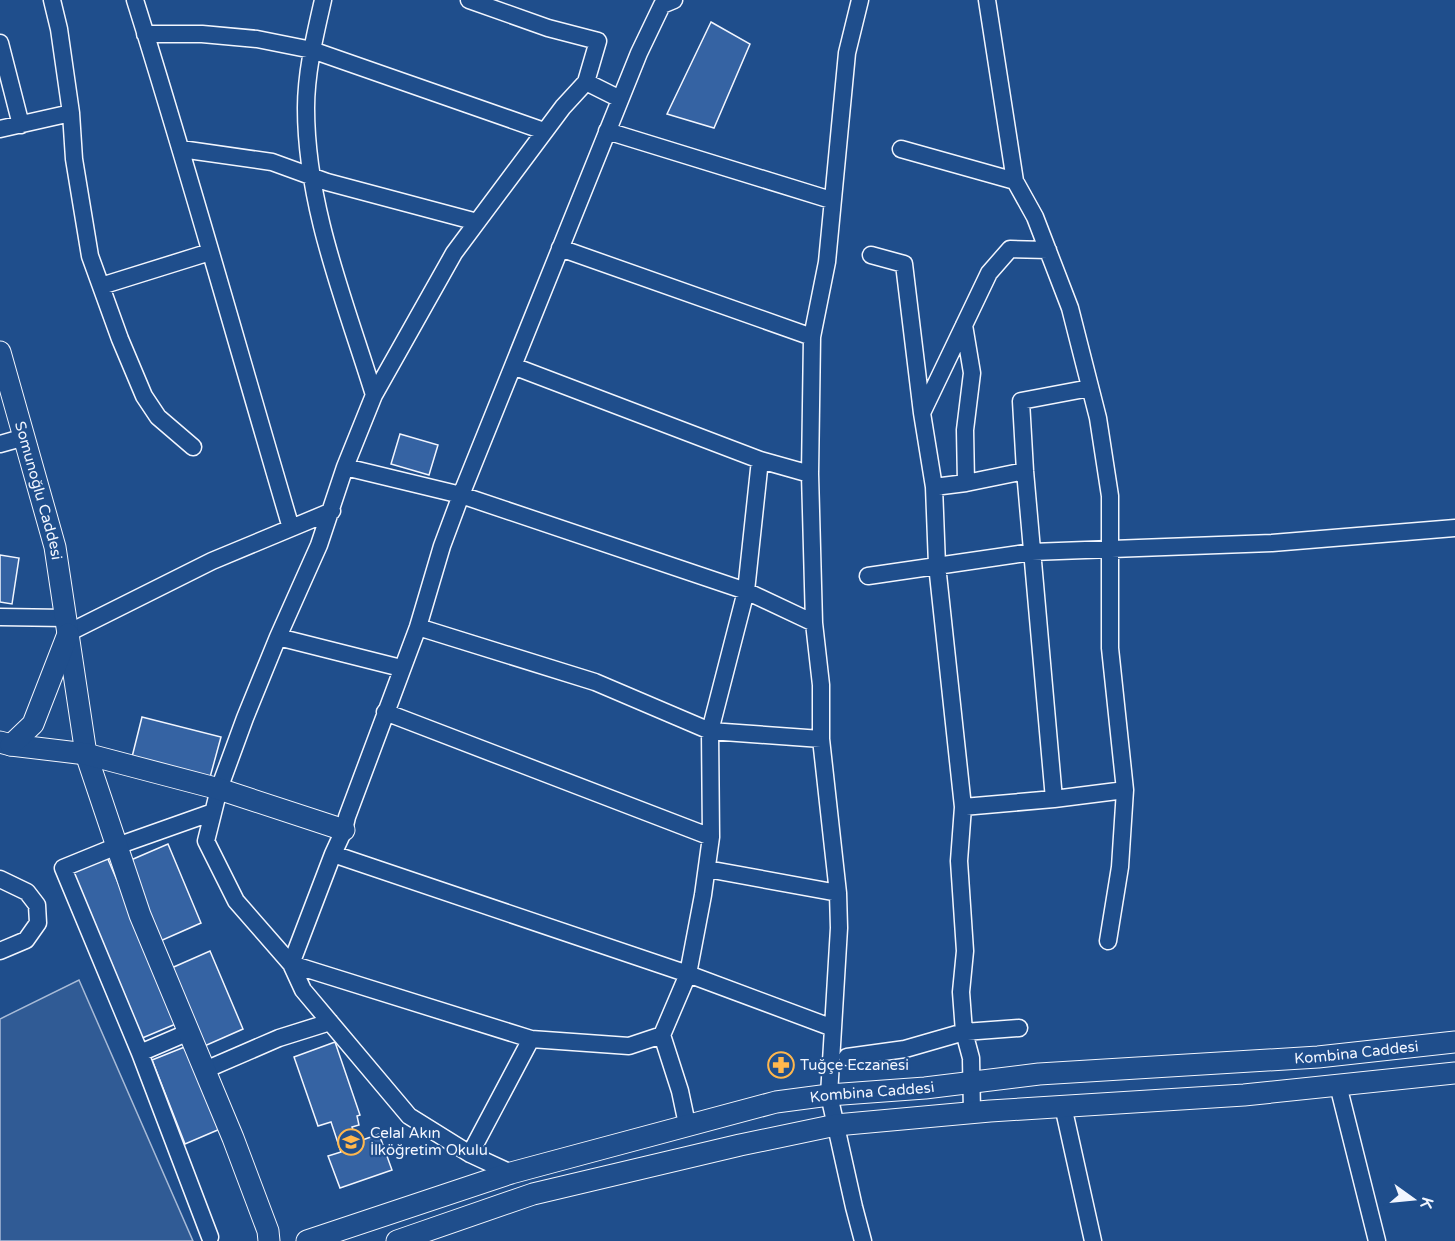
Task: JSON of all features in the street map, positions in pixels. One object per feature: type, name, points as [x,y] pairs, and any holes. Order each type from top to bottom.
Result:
[{"type":"main road","name":"Somunoğlu Caddesi","points":[[0,352],[55,547],[86,754],[140,915],[273,1238]]},
{"type":"main road","points":[[6,743],[33,724],[67,626]]},
{"type":"main road","points":[[6,743],[86,754],[219,789],[345,830]]},
{"type":"main road","name":"Kombina Caddesi","points":[[307,1241],[511,1173],[776,1102],[1039,1074],[1318,1057],[1455,1042]]},
{"type":"main road","name":"Kombina Caddesi","points":[[397,1241],[533,1194],[740,1145],[836,1125],[1063,1106],[1244,1095],[1455,1073]]},
{"type":"street","points":[[52,0],[71,113],[74,159],[90,256],[144,396],[158,417],[193,447]]},
{"type":"street","points":[[135,0],[181,148],[291,528]]},
{"type":"street","points":[[323,0],[312,50],[306,107],[311,176],[317,211],[374,395]]},
{"type":"street","points":[[469,0],[548,28],[598,41],[586,82],[544,131],[454,253],[374,395],[345,467],[319,545],[278,637],[219,789],[206,841],[236,901],[291,963],[303,990],[409,1116],[470,1154],[511,1173]]},
{"type":"street","points":[[291,963],[333,854],[345,830],[347,817],[418,627],[442,546],[461,495],[639,53],[662,5],[674,0]]},
{"type":"street","points":[[860,0],[847,53],[831,200],[827,261],[812,337],[810,474],[814,623],[821,684],[821,739],[838,893],[839,928],[829,1095],[863,1241]]},
{"type":"street","points":[[987,0],[1015,181],[1035,217],[1070,308],[1098,418],[1110,496],[1110,648],[1125,790],[1120,867],[1108,941]]},
{"type":"street","points":[[145,34],[202,34],[257,39],[312,50],[544,131]]},
{"type":"street","points":[[0,43],[21,125]]},
{"type":"street","points":[[586,82],[620,99]]},
{"type":"street","points":[[0,129],[71,113]]},
{"type":"street","points":[[607,131],[831,200]]},
{"type":"street","points":[[181,148],[272,162],[311,176],[477,222]]},
{"type":"street","points":[[901,149],[1015,181]]},
{"type":"street","points":[[560,248],[812,337]]},
{"type":"street","points":[[922,412],[990,273],[1010,249],[1048,250]]},
{"type":"street","points":[[101,285],[210,252]]},
{"type":"street","points":[[871,255],[904,264],[922,412],[934,487],[937,565],[963,807],[959,861],[965,951],[961,992],[964,1032],[971,1058],[972,1113]]},
{"type":"street","points":[[964,326],[972,373],[965,430],[966,483]]},
{"type":"street","points":[[513,366],[760,460],[810,474]]},
{"type":"street","points":[[1054,799],[1021,401],[1090,388]]},
{"type":"street","points":[[0,444],[25,437]]},
{"type":"street","points":[[687,1124],[680,1090],[662,1035],[688,974],[707,869],[711,837],[710,731],[746,591],[760,460]]},
{"type":"street","points":[[345,467],[461,495],[746,591],[814,623]]},
{"type":"street","points":[[934,487],[1025,471]]},
{"type":"street","points":[[0,617],[67,626],[212,561],[332,511]]},
{"type":"street","points":[[868,576],[1032,552],[1272,543],[1455,528]]},
{"type":"street","points":[[418,627],[595,682],[710,731],[821,739]]},
{"type":"street","points":[[278,637],[401,668]]},
{"type":"street","points":[[385,712],[711,837]]},
{"type":"street","points":[[963,807],[1125,790]]},
{"type":"street","points":[[210,1236],[140,1053],[63,868],[213,812]]},
{"type":"street","points":[[333,854],[688,974],[833,1028]]},
{"type":"street","points":[[707,869],[838,893]]},
{"type":"street","points":[[0,879],[27,892],[37,905],[38,923],[26,940],[0,951]]},
{"type":"street","points":[[291,963],[531,1039],[628,1046],[662,1035]]},
{"type":"street","points":[[205,1070],[279,1038],[330,1022]]},
{"type":"street","points":[[847,1058],[905,1049],[964,1032],[1019,1028]]},
{"type":"street","points":[[140,1053],[189,1032]]},
{"type":"street","points":[[470,1154],[531,1039]]},
{"type":"street","points":[[1338,1085],[1377,1241]]},
{"type":"street","points":[[1063,1106],[1093,1241]]},
{"type":"shaded area","points":[[79,980],[193,1241],[0,1241],[0,1019]]},
{"type":"building","points":[[711,22],[750,44],[714,128],[667,114]]},
{"type":"building","points":[[400,434],[438,445],[429,475],[391,464]]},
{"type":"building","points":[[0,555],[19,558],[12,604],[0,602]]},
{"type":"building","points":[[142,717],[221,737],[209,781],[131,761]]},
{"type":"building","points":[[168,844],[201,923],[158,942],[124,863]]},
{"type":"building","points":[[107,857],[178,1023],[140,1039],[70,873]]},
{"type":"building","points":[[210,951],[243,1029],[200,1048],[167,970]]},
{"type":"building","points":[[335,1042],[360,1115],[357,1116],[359,1125],[352,1127],[357,1142],[379,1134],[392,1170],[340,1188],[328,1156],[341,1152],[331,1122],[318,1126],[294,1057]]},
{"type":"building","points":[[187,1046],[220,1129],[185,1144],[152,1060]]},
{"type":"place","name":"Tuğçe Eczanesi","points":[[781,1065]]},
{"type":"place","name":"Celal Akın İlköğretim Okulu","points":[[351,1142]]}]
